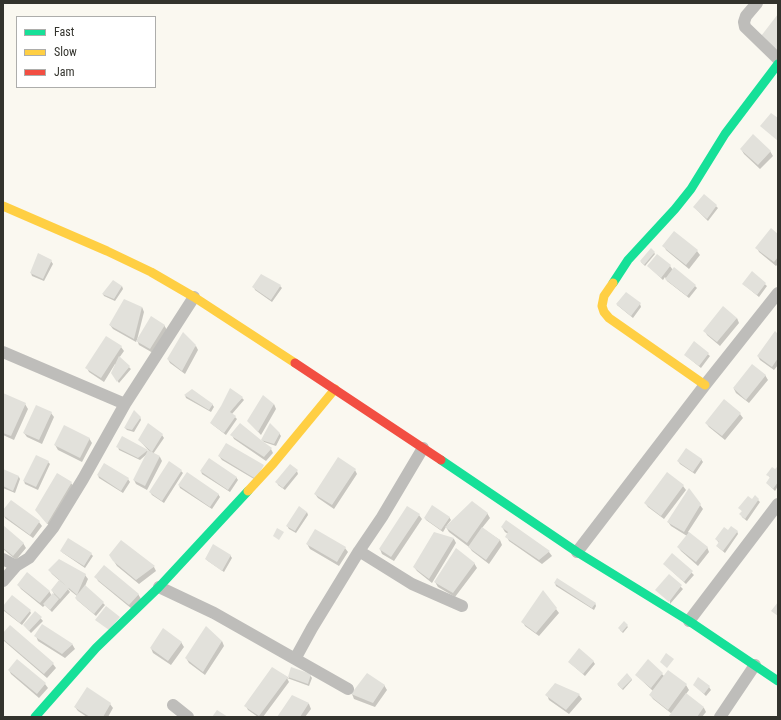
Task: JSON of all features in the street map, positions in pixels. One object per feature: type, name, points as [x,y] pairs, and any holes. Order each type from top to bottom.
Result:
[{"type":"street","points":[[757,3],[746,16],[744,22],[745,27],[778,60]]},
{"type":"street","points":[[705,385],[609,318],[604,312],[602,306],[604,296],[628,260],[675,209],[691,189],[725,134],[778,64]]},
{"type":"street","points":[[3,206],[107,251],[151,272],[194,297],[335,389],[577,552],[689,621],[778,681]]},
{"type":"street","points":[[577,552],[705,385],[778,293]]},
{"type":"street","points":[[3,580],[16,566],[29,558],[53,528],[83,480],[125,404],[194,297]]},
{"type":"street","points":[[3,352],[125,404]]},
{"type":"street","points":[[35,717],[96,648],[159,587],[273,464],[335,389]]},
{"type":"street","points":[[295,659],[312,628],[359,551],[382,517],[423,448]]},
{"type":"street","points":[[689,621],[778,504]]},
{"type":"street","points":[[359,551],[412,584],[462,606]]},
{"type":"street","points":[[3,559],[16,566]]},
{"type":"street","points":[[159,587],[214,613],[348,690]]},
{"type":"street","points":[[720,717],[755,665]]},
{"type":"street","points":[[174,705],[188,717]]},
{"type":"building","points":[[778,14],[778,50],[758,40]]},
{"type":"building","points":[[771,113],[778,118],[778,141],[760,126]]},
{"type":"building","points":[[753,134],[771,151],[758,165],[740,149]]},
{"type":"building","points":[[704,194],[717,205],[707,219],[693,207]]},
{"type":"building","points":[[771,228],[778,234],[778,257],[774,262],[755,248]]},
{"type":"building","points":[[674,231],[698,250],[686,265],[662,246]]},
{"type":"building","points":[[651,248],[655,252],[644,265],[640,261]]},
{"type":"building","points":[[38,253],[52,260],[43,279],[30,273]]},
{"type":"building","points":[[657,254],[671,265],[661,278],[647,266]]},
{"type":"building","points":[[674,267],[696,285],[687,296],[665,279]]},
{"type":"building","points":[[752,271],[766,283],[757,295],[742,284]]},
{"type":"building","points":[[261,274],[281,285],[271,300],[252,287]]},
{"type":"building","points":[[113,280],[122,286],[114,299],[102,294]]},
{"type":"building","points":[[626,292],[641,303],[631,316],[616,304]]},
{"type":"building","points":[[124,299],[142,307],[134,339],[109,325]]},
{"type":"building","points":[[723,306],[737,318],[717,342],[703,331]]},
{"type":"building","points":[[151,316],[165,325],[150,349],[136,341]]},
{"type":"building","points":[[775,331],[778,334],[778,358],[772,367],[757,356]]},
{"type":"building","points":[[183,332],[196,345],[182,371],[167,359]]},
{"type":"building","points":[[106,336],[122,346],[101,378],[85,368]]},
{"type":"building","points":[[694,341],[709,353],[699,366],[684,355]]},
{"type":"building","points":[[119,356],[130,366],[117,382],[111,373]]},
{"type":"building","points":[[752,364],[766,375],[746,400],[733,388]]},
{"type":"building","points":[[230,388],[243,397],[230,412],[236,416],[224,433],[210,423]]},
{"type":"building","points":[[192,389],[213,404],[209,410],[184,395]]},
{"type":"building","points":[[3,393],[26,403],[11,436],[3,433]]},
{"type":"building","points":[[263,395],[274,404],[258,432],[247,421]]},
{"type":"building","points":[[724,399],[741,413],[722,436],[705,423]]},
{"type":"building","points":[[36,405],[52,412],[39,440],[23,433]]},
{"type":"building","points":[[134,410],[141,417],[132,430],[124,428]]},
{"type":"building","points":[[148,423],[163,434],[152,452],[138,440]]},
{"type":"building","points":[[240,423],[272,448],[264,457],[230,435]]},
{"type":"building","points":[[270,423],[280,433],[274,444],[261,440]]},
{"type":"building","points":[[64,425],[90,438],[80,458],[54,445]]},
{"type":"building","points":[[122,436],[148,450],[138,458],[116,447]]},
{"type":"building","points":[[226,443],[264,465],[256,479],[218,456]]},
{"type":"building","points":[[686,448],[702,459],[693,472],[677,461]]},
{"type":"building","points":[[148,450],[160,456],[145,486],[133,480]]},
{"type":"building","points":[[36,455],[49,461],[36,487],[23,481]]},
{"type":"building","points":[[338,457],[356,469],[332,505],[314,494]]},
{"type":"building","points":[[209,458],[237,477],[228,490],[200,471]]},
{"type":"building","points":[[169,461],[182,470],[162,501],[149,492]]},
{"type":"building","points":[[104,463],[129,478],[121,491],[97,475]]},
{"type":"building","points":[[290,464],[298,470],[283,488],[275,482]]},
{"type":"building","points":[[778,466],[778,482],[773,489],[766,483],[770,477],[766,475],[772,467],[775,469]]},
{"type":"building","points":[[3,469],[19,476],[13,491],[3,486]]},
{"type":"building","points":[[187,472],[219,494],[210,507],[178,485]]},
{"type":"building","points":[[667,472],[684,485],[661,516],[644,503]]},
{"type":"building","points":[[57,473],[72,482],[47,524],[35,510]]},
{"type":"building","points":[[689,488],[701,504],[684,532],[667,522]]},
{"type":"building","points":[[755,495],[759,499],[745,519],[739,514],[742,511],[738,508],[748,496],[752,499]]},
{"type":"building","points":[[11,500],[40,521],[30,535],[3,515],[3,510]]},
{"type":"building","points":[[472,501],[488,513],[467,543],[445,527]]},
{"type":"building","points":[[432,505],[450,517],[441,530],[424,518]]},
{"type":"building","points":[[299,506],[307,512],[295,531],[286,526]]},
{"type":"building","points":[[407,506],[420,514],[391,557],[379,549]]},
{"type":"building","points":[[506,520],[550,551],[539,560],[505,537],[508,532],[501,527]]},
{"type":"building","points":[[3,525],[24,543],[13,556],[3,548]]},
{"type":"building","points":[[731,526],[738,531],[723,551],[716,546],[719,542],[715,539],[724,527],[728,530]]},
{"type":"building","points":[[482,527],[500,540],[486,560],[468,547]]},
{"type":"building","points":[[277,528],[284,532],[279,540],[273,536]]},
{"type":"building","points":[[315,529],[346,547],[337,562],[306,544]]},
{"type":"building","points":[[434,532],[454,538],[429,579],[413,567]]},
{"type":"building","points":[[689,532],[708,547],[696,562],[677,547]]},
{"type":"building","points":[[68,538],[92,553],[84,566],[60,551]]},
{"type":"building","points":[[121,540],[155,566],[136,580],[113,561],[109,555]]},
{"type":"building","points":[[213,544],[231,555],[222,571],[205,559]]},
{"type":"building","points":[[456,548],[475,563],[453,593],[434,582]]},
{"type":"building","points":[[672,553],[693,571],[684,582],[663,564]]},
{"type":"building","points":[[59,559],[86,574],[77,595],[48,570]]},
{"type":"building","points":[[104,565],[139,594],[129,605],[94,577]]},
{"type":"building","points":[[27,572],[50,591],[40,603],[17,585]]},
{"type":"building","points":[[669,574],[682,585],[669,602],[655,590]]},
{"type":"building","points":[[557,578],[596,603],[592,608],[554,583]]},
{"type":"building","points":[[59,580],[69,588],[60,599],[51,590]]},
{"type":"building","points":[[85,585],[104,602],[94,614],[75,598]]},
{"type":"building","points":[[543,590],[557,608],[536,633],[521,622]]},
{"type":"building","points":[[53,593],[59,599],[50,610],[43,604]]},
{"type":"building","points":[[12,595],[31,610],[20,623],[3,609],[3,606]]},
{"type":"building","points":[[778,602],[778,616],[771,611]]},
{"type":"building","points":[[106,606],[120,617],[109,630],[95,620]]},
{"type":"building","points":[[35,611],[42,617],[29,631],[23,625]]},
{"type":"building","points":[[624,621],[628,625],[622,632],[618,628]]},
{"type":"building","points":[[42,624],[73,644],[62,654],[34,636]]},
{"type":"building","points":[[10,625],[54,663],[44,674],[3,639],[3,633]]},
{"type":"building","points":[[206,626],[222,641],[203,672],[185,658]]},
{"type":"building","points":[[163,628],[182,642],[168,661],[150,648]]},
{"type":"building","points":[[579,648],[594,661],[583,674],[568,662]]},
{"type":"building","points":[[666,653],[674,659],[667,668],[660,662]]},
{"type":"building","points":[[17,659],[46,683],[37,694],[8,670]]},
{"type":"building","points":[[648,659],[663,673],[651,688],[635,675]]},
{"type":"building","points":[[272,667],[288,677],[259,716],[244,706]]},
{"type":"building","points":[[291,667],[311,674],[308,684],[288,677]]},
{"type":"building","points":[[668,670],[687,684],[668,710],[649,695]]},
{"type":"building","points":[[367,673],[385,685],[373,703],[351,694]]},
{"type":"building","points":[[627,673],[632,679],[622,689],[617,684]]},
{"type":"building","points":[[698,677],[710,686],[704,694],[693,685]]},
{"type":"building","points":[[555,683],[580,694],[566,710],[545,695]]},
{"type":"building","points":[[87,687],[111,703],[103,717],[90,717],[74,707]]},
{"type":"building","points":[[686,693],[704,707],[697,717],[668,717]]},
{"type":"building","points":[[292,695],[309,703],[300,717],[277,717]]},
{"type":"building","points":[[217,710],[228,717],[212,717]]},
{"type":"traffic: fast","points":[[613,283],[628,260],[675,209],[691,189],[725,134],[778,64]]},
{"type":"traffic: fast","points":[[441,460],[577,552],[689,621],[778,681]]},
{"type":"traffic: fast","points":[[35,717],[96,648],[159,587],[248,491]]},
{"type":"traffic: slow","points":[[3,206],[107,251],[151,272],[194,297],[295,363]]},
{"type":"traffic: slow","points":[[613,283],[604,296],[602,306],[604,312],[609,318],[705,385]]},
{"type":"traffic: slow","points":[[248,491],[273,464],[335,389]]},
{"type":"traffic: jam","points":[[295,363],[441,460]]}]
